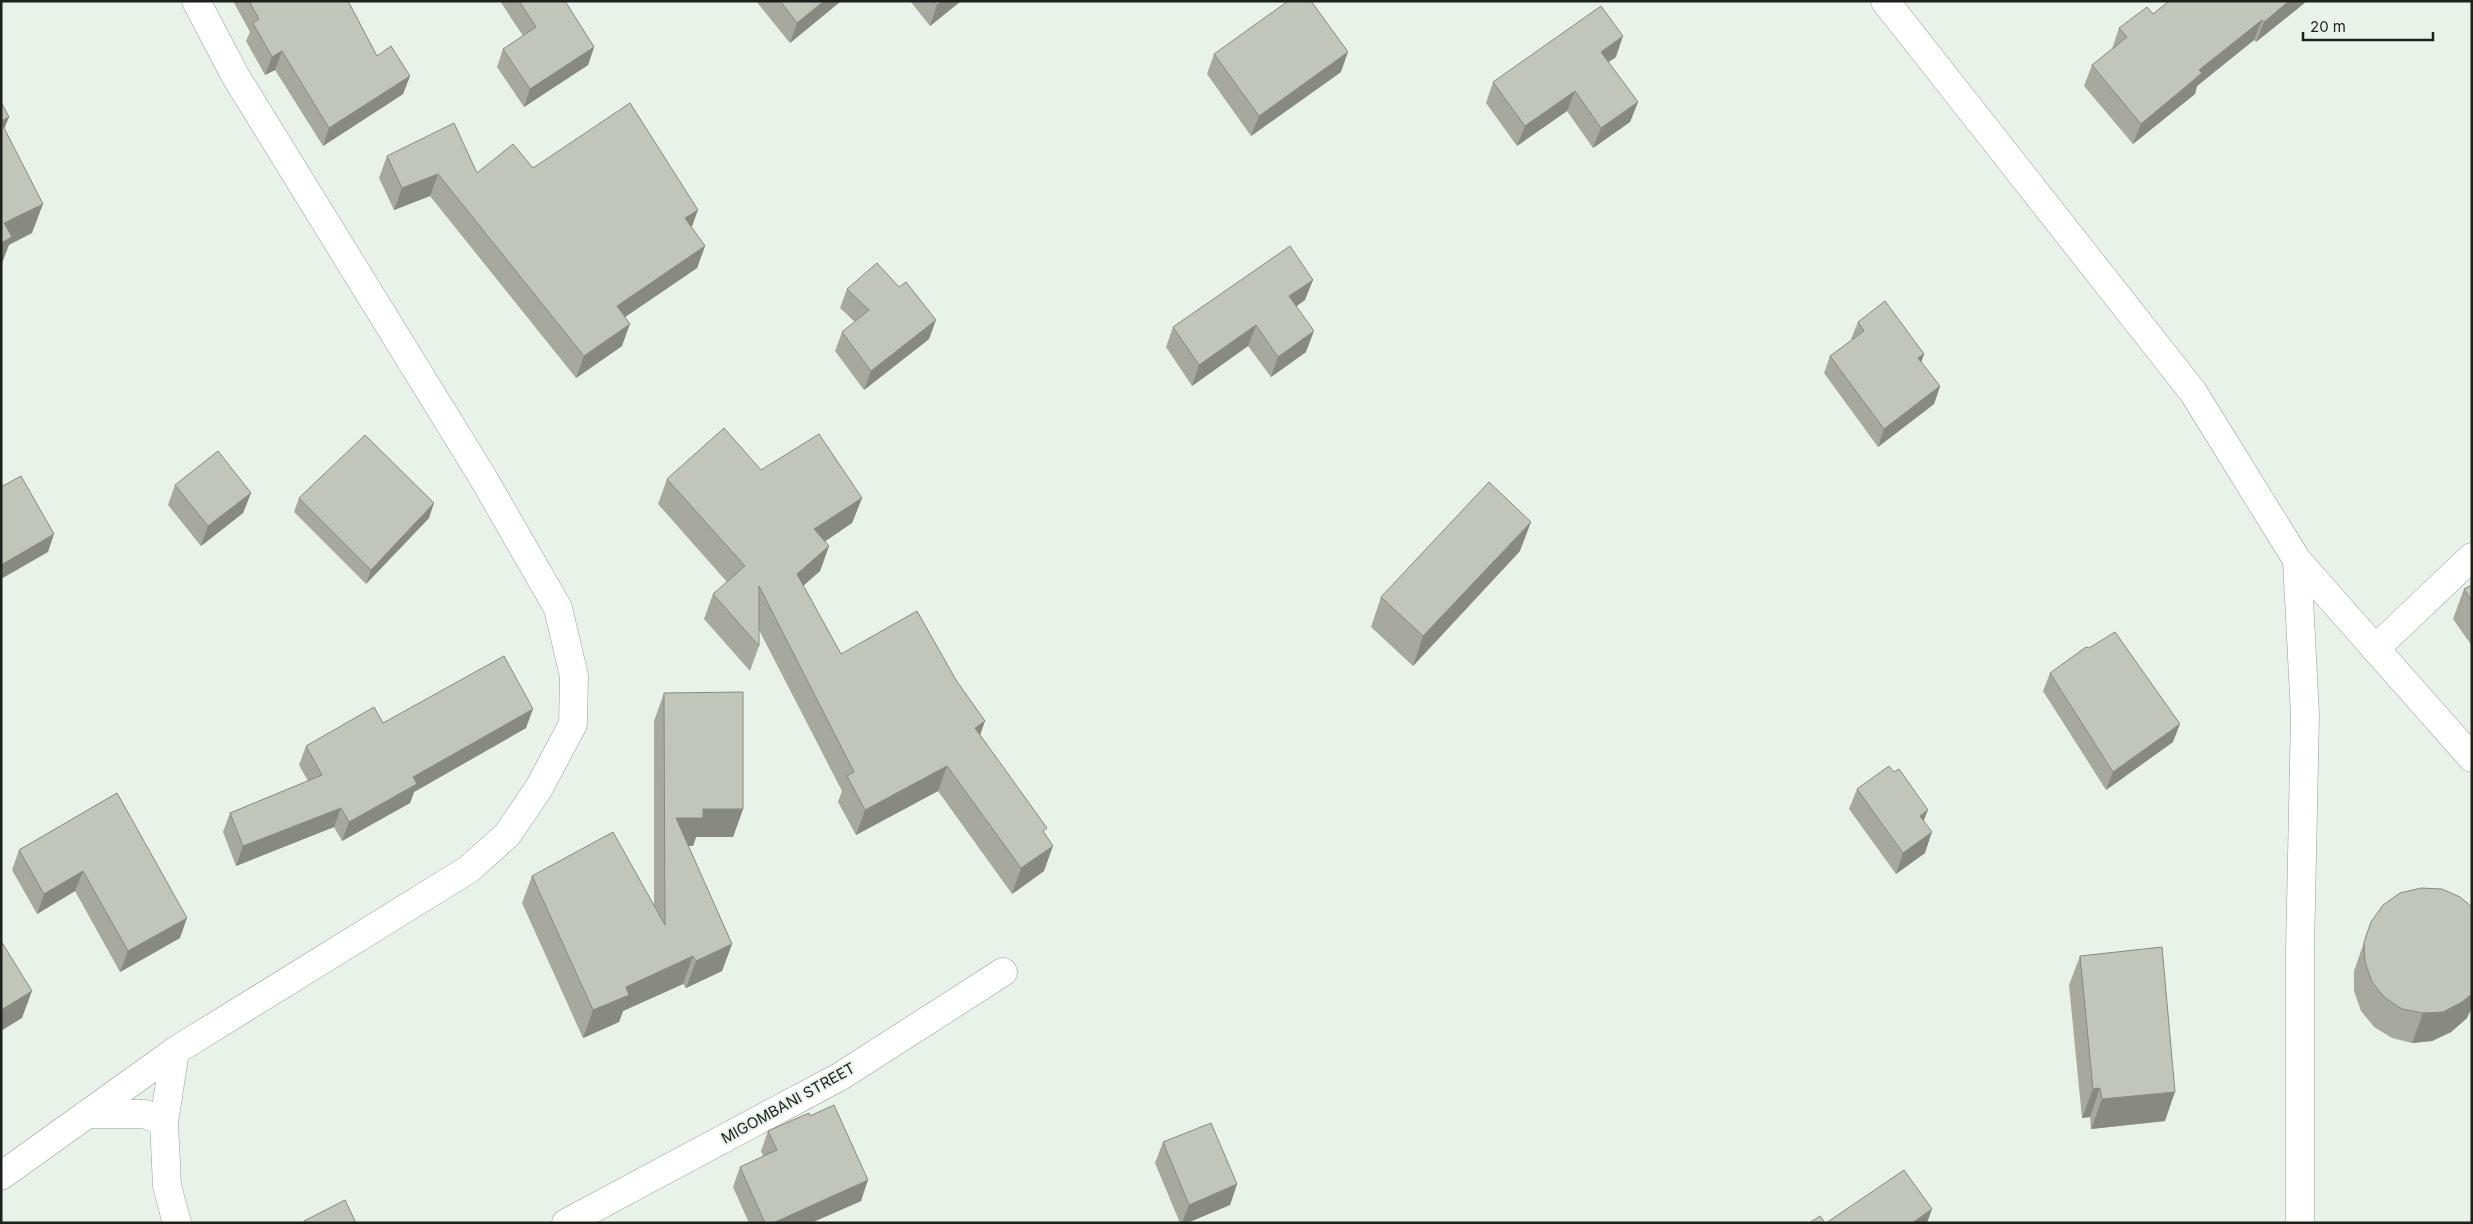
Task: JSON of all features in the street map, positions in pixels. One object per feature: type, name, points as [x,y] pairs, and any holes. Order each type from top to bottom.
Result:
[{"type":"street","points":[[1,1176],[175,1051],[469,869],[507,835],[539,788],[573,724],[574,676],[558,608],[482,476],[236,76],[196,1]]},
{"type":"street","points":[[1885,1],[2194,392],[2297,560],[2472,758]]},
{"type":"street","points":[[2375,649],[2472,557]]},
{"type":"street","points":[[2297,560],[2305,714],[2300,952],[2300,1223]]},
{"type":"street","name":"MIGOMBANI STREET","points":[[566,1223],[841,1076],[1003,972]]},
{"type":"street","points":[[175,1051],[164,1122],[167,1186],[177,1223]]},
{"type":"street","points":[[87,1114],[145,1114],[164,1122]]},
{"type":"building","points":[[249,1],[348,1],[377,56],[391,46],[410,76],[329,128],[282,51],[272,57],[253,23],[259,19]]},
{"type":"building","points":[[519,1],[565,1],[594,47],[530,89],[503,49],[536,27]]},
{"type":"building","points":[[780,1],[824,1],[797,23]]},
{"type":"building","points":[[934,1],[942,1],[937,5]]},
{"type":"building","points":[[1288,1],[1311,1],[1348,52],[1259,116],[1214,54]]},
{"type":"building","points":[[2169,1],[2289,1],[2199,70],[2202,73],[2141,124],[2092,65],[2127,37],[2119,28],[2147,7],[2153,14]]},
{"type":"building","points":[[1601,6],[1623,36],[1601,52],[1638,102],[1601,128],[1575,91],[1525,126],[1493,82]]},
{"type":"building","points":[[1,102],[9,117],[1,121]]},
{"type":"building","points":[[630,103],[698,210],[685,218],[705,246],[617,306],[630,324],[584,356],[438,174],[402,188],[387,156],[454,123],[477,173],[513,144],[533,168]]},
{"type":"building","points":[[1,122],[43,204],[4,223],[12,237],[1,243]]},
{"type":"building","points":[[1290,246],[1313,280],[1289,296],[1314,331],[1278,357],[1256,325],[1199,365],[1173,327]]},
{"type":"building","points":[[877,263],[899,287],[906,282],[936,320],[871,371],[842,332],[869,310],[847,289]]},
{"type":"building","points":[[1885,301],[1924,354],[1918,358],[1940,386],[1884,429],[1830,356],[1864,331],[1858,322]]},
{"type":"building","points":[[724,428],[761,470],[819,434],[862,498],[814,529],[829,546],[797,574],[841,654],[917,611],[956,680],[985,721],[975,728],[1047,828],[1043,831],[1053,846],[1021,868],[947,766],[865,810],[847,776],[854,772],[759,586],[759,646],[713,594],[745,566],[667,479]]},
{"type":"building","points":[[365,435],[434,503],[371,570],[299,498]]},
{"type":"building","points":[[218,451],[251,493],[208,526],[175,485]]},
{"type":"building","points":[[21,476],[54,534],[1,565],[1,487]]},
{"type":"building","points":[[1489,482],[1531,522],[1423,636],[1381,597]]},
{"type":"building","points":[[2472,585],[2472,601],[2464,589]]},
{"type":"building","points":[[2115,632],[2180,724],[2113,772],[2050,673],[2086,647],[2089,648]]},
{"type":"building","points":[[504,656],[533,709],[413,777],[417,784],[349,822],[341,808],[243,846],[230,813],[322,775],[306,746],[374,707],[383,723]]},
{"type":"building","points":[[743,692],[743,809],[703,809],[703,818],[676,818],[732,944],[696,961],[693,956],[626,987],[629,995],[593,1010],[532,876],[613,832],[665,925],[664,693]]},
{"type":"building","points":[[1889,766],[1894,772],[1899,769],[1928,810],[1920,816],[1932,832],[1903,853],[1857,789]]},
{"type":"building","points":[[117,793],[187,918],[128,951],[83,871],[44,894],[19,850]]},
{"type":"building","points":[[2421,888],[2442,889],[2460,897],[2472,907],[2472,994],[2462,1002],[2443,1012],[2423,1013],[2402,1009],[2385,998],[2372,982],[2365,962],[2364,942],[2371,922],[2383,905],[2400,893]]},
{"type":"building","points":[[1,941],[32,991],[1,1010]]},
{"type":"building","points":[[2162,947],[2175,1092],[2102,1099],[2100,1088],[2093,1089],[2080,956]]},
{"type":"building","points":[[834,1105],[868,1180],[773,1223],[765,1223],[740,1167],[777,1150],[768,1131],[809,1113],[810,1116]]},
{"type":"building","points":[[1211,1123],[1237,1184],[1189,1205],[1163,1142]]},
{"type":"building","points":[[1904,1170],[1932,1209],[1912,1223],[1826,1223]]},
{"type":"building","points":[[345,1200],[356,1223],[304,1223],[304,1221]]},
{"type":"building","points":[[1820,1216],[1825,1223],[1809,1223]]}]
